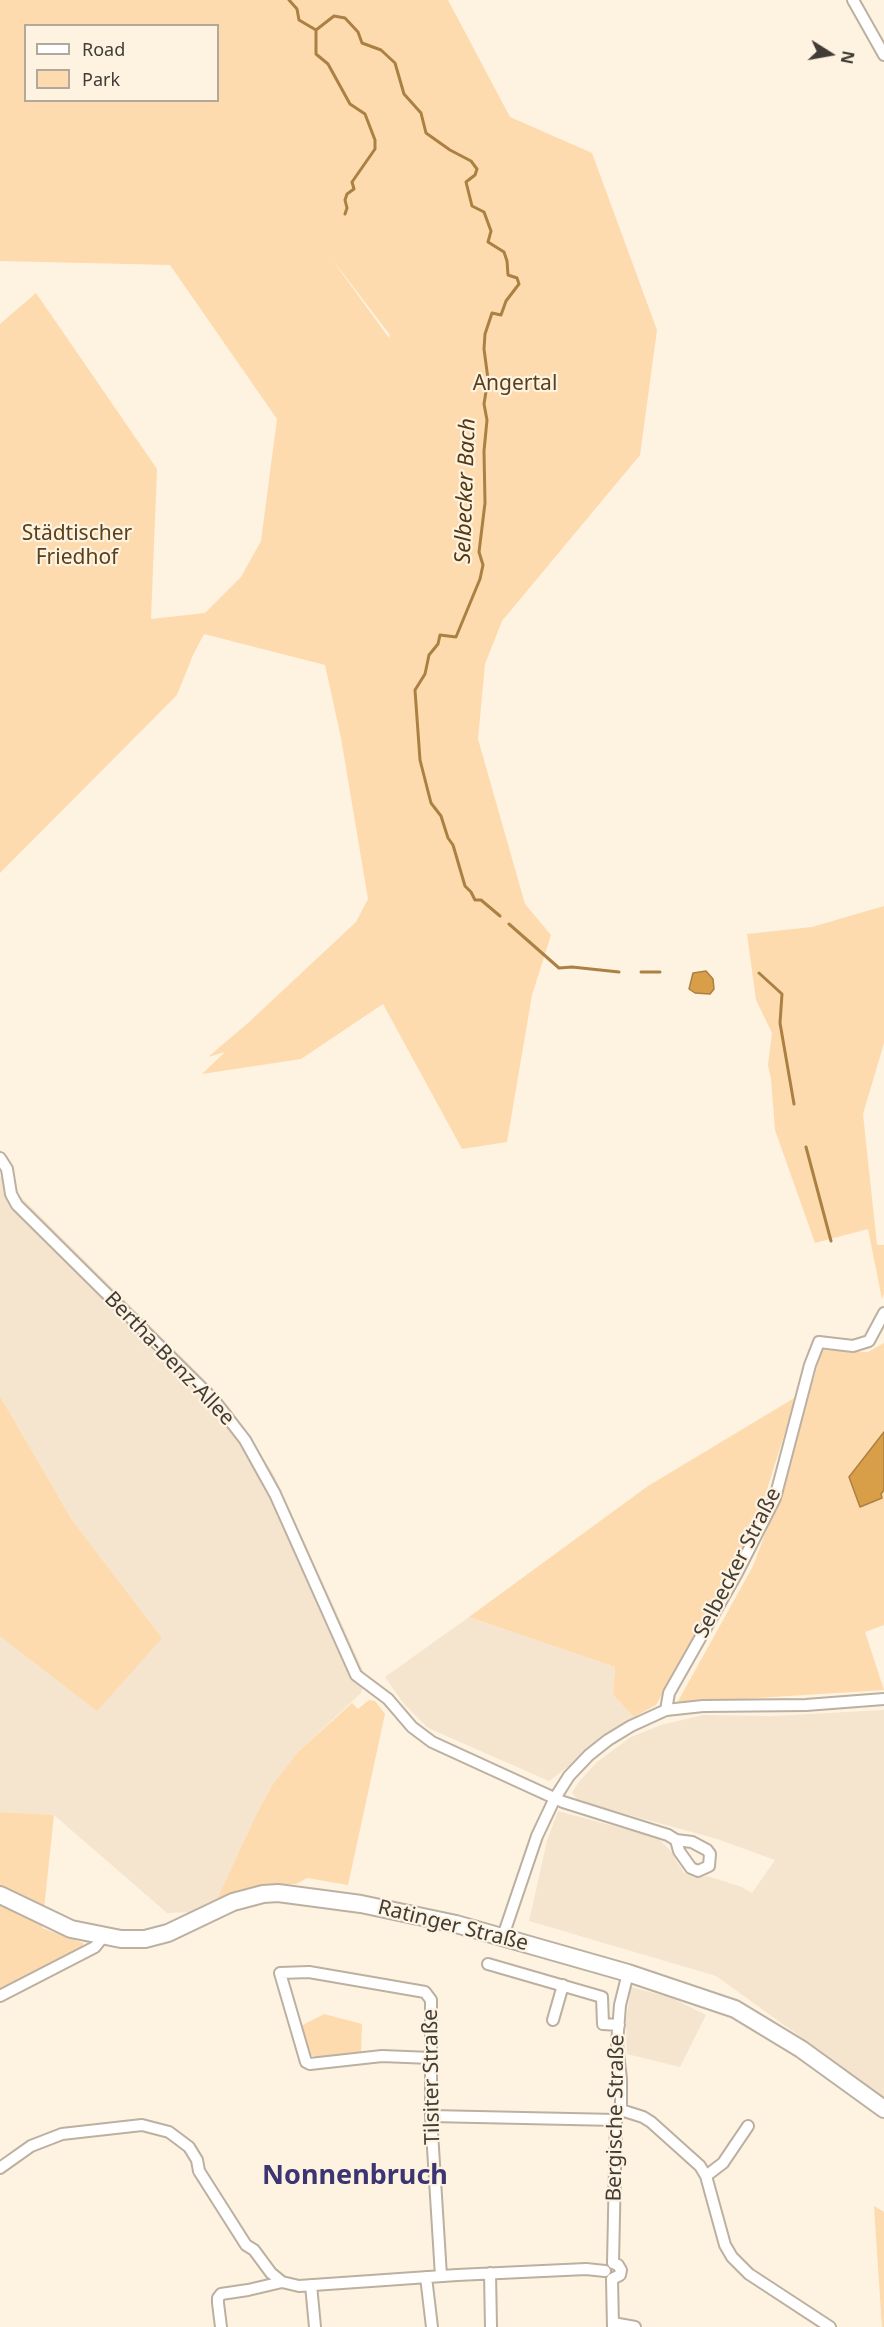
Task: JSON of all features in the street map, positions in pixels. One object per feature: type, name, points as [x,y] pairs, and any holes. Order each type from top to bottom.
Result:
[{"type":"main road","name":"Ratinger Straße","points":[[0,1895],[55,1923],[103,1937],[137,1939],[158,1936],[181,1928],[233,1902],[262,1894],[278,1893],[362,1904],[503,1936],[718,2001],[748,2015],[801,2049],[884,2109]]},
{"type":"street","points":[[852,0],[884,55]]},
{"type":"street","name":"Bertha-Benz-Allee","points":[[0,1158],[7,1168],[5,1193],[228,1416],[245,1440],[275,1494],[352,1669],[363,1681],[388,1699],[406,1722],[432,1742],[555,1798],[593,1812],[668,1834],[676,1840]]},
{"type":"street","name":"Selbecker Straße","points":[[666,1710],[669,1693],[738,1573],[775,1498],[807,1374],[819,1342],[853,1346],[869,1341],[884,1313]]},
{"type":"street","points":[[503,1936],[537,1836],[555,1798],[569,1776],[589,1755],[631,1726],[666,1710],[703,1706],[806,1705],[884,1699]]},
{"type":"street","points":[[0,1996],[95,1947],[103,1937]]},
{"type":"street","points":[[488,1964],[602,1997],[603,2024],[619,2025]]},
{"type":"street","name":"Tilsiter Straße","points":[[431,2058],[382,2056],[310,2064],[306,2062],[280,1973],[309,1972],[425,1992],[431,2000],[431,2058],[431,2116],[441,2276]]},
{"type":"street","name":"Bergische Straße","points":[[613,2325],[610,2271],[621,2079],[617,2050],[620,2005],[628,1973]]},
{"type":"street","points":[[553,2020],[563,1985]]},
{"type":"street","points":[[431,2116],[618,2115],[643,2117],[700,2166],[706,2176],[720,2232],[732,2258],[749,2274],[830,2327]]},
{"type":"street","points":[[0,2168],[31,2146],[62,2134],[142,2125],[169,2132],[189,2147],[197,2160],[199,2171],[246,2245],[254,2250],[271,2273],[290,2285],[586,2268],[610,2271]]},
{"type":"street","points":[[706,2176],[723,2163],[747,2126]]},
{"type":"street","points":[[490,2273],[491,2327]]},
{"type":"street","points":[[426,2277],[432,2327]]},
{"type":"street","points":[[221,2327],[218,2298],[221,2294],[282,2282]]},
{"type":"street","points":[[311,2285],[315,2327]]},
{"type":"street","points":[[613,2325],[636,2327]]},
{"type":"shaded area","points":[[706,971],[713,979],[714,989],[710,994],[695,993],[689,989],[693,973]]},
{"type":"shaded area","points":[[0,1176],[204,1379],[230,1408],[274,1475],[366,1677],[361,1693],[298,1752],[273,1784],[217,1899],[194,1912],[167,1913],[54,1815],[0,1812],[0,1636],[162,1638],[72,1520],[0,1396]]},
{"type":"shaded area","points":[[884,1432],[882,1498],[860,1507],[849,1477]]},
{"type":"shaded area","points":[[469,1617],[615,1667],[613,1695],[634,1717],[549,1781],[428,1728],[404,1704],[385,1677]]},
{"type":"shaded area","points":[[884,1710],[884,2097],[716,1976],[529,1921],[547,1841],[558,1811],[658,1838],[671,1851],[684,1873],[694,1878],[707,1876],[742,1887],[752,1893],[775,1860],[717,1839],[579,1801],[572,1793],[578,1783],[597,1762],[631,1737],[661,1725],[703,1715],[772,1716]]},
{"type":"shaded area","points":[[631,1987],[672,1998],[706,2015],[680,2067],[627,2054],[626,2020]]},
{"type":"green space","points":[[0,0],[448,0],[510,117],[592,153],[657,330],[640,455],[502,621],[485,664],[478,739],[525,904],[551,935],[532,995],[507,1142],[462,1149],[383,1004],[301,1059],[202,1074],[225,1052],[208,1057],[248,1023],[356,922],[368,899],[341,738],[325,665],[204,634],[177,695],[0,873],[0,324],[36,293],[157,469],[151,619],[205,613],[241,577],[261,541],[277,419],[170,265],[0,261]],"holes":[[[320,237],[335,263],[390,335],[389,338],[336,265]]]},
{"type":"green space","points":[[884,906],[884,1043],[863,1114],[877,1245],[884,1245],[884,1294],[882,1299],[868,1229],[815,1243],[775,1130],[768,1065],[772,1033],[756,1000],[747,934],[812,927]]},
{"type":"green space","points":[[884,1343],[884,1625],[865,1632],[884,1690],[677,1703],[753,1566],[781,1492],[804,1395],[811,1388],[822,1350],[868,1352]]},
{"type":"green space","points":[[0,1396],[72,1520],[162,1638],[97,1711],[0,1636]]},
{"type":"green space","points":[[796,1397],[759,1515],[711,1610],[656,1705],[634,1717],[613,1695],[615,1667],[469,1617],[648,1486]]},
{"type":"green space","points":[[369,1700],[375,1701],[385,1714],[348,1885],[307,1878],[296,1884],[248,1888],[217,1899],[273,1784],[298,1752],[352,1703],[358,1709]]},
{"type":"green space","points":[[0,1812],[54,1815],[42,1928],[83,1943],[84,1949],[0,1991]]},
{"type":"green space","points":[[324,2014],[362,2024],[361,2053],[318,2057],[309,2055],[301,2026]]},
{"type":"green space","points":[[874,2206],[884,2212],[884,2327],[882,2327]]},
{"type":"waterway","name":"Selbecker Bach","points":[[289,0],[297,9],[299,20],[316,30],[334,16],[345,18],[358,32],[362,43],[381,50],[395,63],[404,94],[421,113],[426,133],[471,161],[477,169],[475,175],[466,182],[472,206],[484,212],[491,231],[488,242],[504,252],[508,275],[517,278],[519,284],[506,301],[501,315],[492,313],[485,334],[484,349],[488,379],[484,404],[487,420],[484,451],[485,503],[479,552],[483,565],[480,579],[456,637],[440,635],[438,644],[429,655],[425,674],[415,690],[420,760],[431,803],[441,816],[448,838],[453,845],[465,886],[475,900],[481,900],[500,916]]},
{"type":"waterway","points":[[316,30],[316,54],[328,64],[350,104],[365,114],[375,140],[375,149],[352,182],[354,189],[347,194],[345,214]]},
{"type":"waterway","name":"Selbecker Bach","points":[[509,924],[559,968],[572,967],[619,972]]},
{"type":"waterway","name":"Selbecker Bach","points":[[641,972],[660,972]]},
{"type":"waterway","name":"Selbecker Bach","points":[[759,973],[782,994],[780,1023],[794,1104]]},
{"type":"waterway","name":"Selbecker Bach","points":[[806,1147],[831,1241]]},
{"type":"district","name":"Nonnenbruch","points":[[355,2176]]},
{"type":"park label","name":"Angertal","points":[[515,384]]},
{"type":"park label","name":"Städtischer Friedhof","points":[[77,546]]}]
